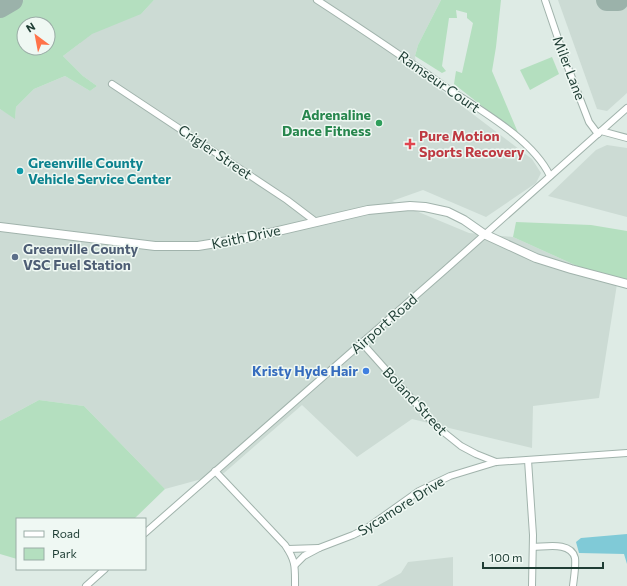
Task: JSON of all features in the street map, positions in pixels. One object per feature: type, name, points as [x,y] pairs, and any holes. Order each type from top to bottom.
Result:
[{"type":"street","name":"Ramseur Court","points":[[317,0],[403,56],[502,125],[518,138],[544,164],[550,176]]},
{"type":"street","name":"Miler Lane","points":[[545,0],[559,43],[589,122],[599,132]]},
{"type":"street","name":"Crigler Street","points":[[112,84],[287,200],[316,222]]},
{"type":"street","name":"Airport Road","points":[[146,532],[627,108]]},
{"type":"street","points":[[599,132],[627,138]]},
{"type":"street","name":"Keith Drive","points":[[0,227],[124,243],[182,247],[218,244],[387,207],[417,206],[448,212],[464,220],[484,234],[536,258],[555,265],[627,284]]},
{"type":"street","name":"Boland Street","points":[[362,343],[436,426],[461,446],[496,462]]},
{"type":"street","name":"Sycamore Drive","points":[[295,565],[304,556],[319,548],[353,535],[366,528],[419,491],[443,478],[496,462],[627,453]]},
{"type":"street","points":[[528,460],[533,547],[532,586]]},
{"type":"street","points":[[215,471],[273,531],[288,549],[292,555],[295,565],[295,586]]},
{"type":"street","points":[[533,547],[564,547],[570,549],[574,557],[574,586]]},
{"type":"street","name":"Sycamore Drive","points":[[288,549],[319,548]]},
{"type":"street","points":[[86,586],[104,570]]},
{"type":"shaded area","points":[[0,0],[152,0],[141,14],[154,0],[441,0],[418,45],[415,56],[417,72],[532,159],[541,173],[536,183],[486,217],[423,190],[392,201],[469,233],[513,237],[617,284],[599,398],[533,406],[532,448],[412,419],[357,457],[302,405],[224,473],[165,489],[84,406],[39,400],[0,421],[0,109],[15,118],[16,107],[34,89],[65,76],[90,91],[97,86],[83,76],[63,56],[80,43],[56,29],[56,16],[16,16],[16,32],[0,49]]},
{"type":"shaded area","points":[[558,0],[627,0],[627,93],[607,111],[597,109]]},
{"type":"shaded area","points":[[607,145],[627,148],[627,217],[548,196],[596,150]]},
{"type":"shaded area","points":[[453,557],[453,586],[377,586],[401,573],[408,562]]},
{"type":"green space","points":[[24,0],[154,0],[141,14],[92,34],[63,56],[83,76],[97,86],[90,91],[65,76],[34,89],[16,107],[15,119],[0,109],[0,14]]},
{"type":"green space","points":[[441,0],[501,0],[492,71],[519,135],[454,84],[456,71],[462,73],[473,23],[467,18],[467,13],[456,10],[457,18],[449,18],[442,66],[446,71],[442,73],[415,56],[418,45]]},
{"type":"green space","points":[[552,57],[559,74],[530,90],[520,70]]},
{"type":"green space","points":[[516,222],[591,225],[627,231],[627,286],[617,284],[513,237]]},
{"type":"green space","points":[[39,400],[84,406],[165,489],[135,518],[16,518],[16,559],[0,554],[0,421]]},
{"type":"water","points":[[627,534],[627,564],[624,554],[579,553],[576,542],[581,538]]},
{"type":"taxiway","points":[[0,7],[12,0]]},
{"type":"taxiway","points":[[607,0],[618,0]]},
{"type":"place","name":"Adrenaline Dance Fitness","points":[[379,123]]},
{"type":"place","name":"Pure Motion Sports Recovery","points":[[410,144]]},
{"type":"place","name":"Greenville County Vehicle Service Center","points":[[20,171]]},
{"type":"place","name":"Greenville County VSC Fuel Station","points":[[15,257]]},
{"type":"place","name":"Kristy Hyde Hair","points":[[366,371]]}]
